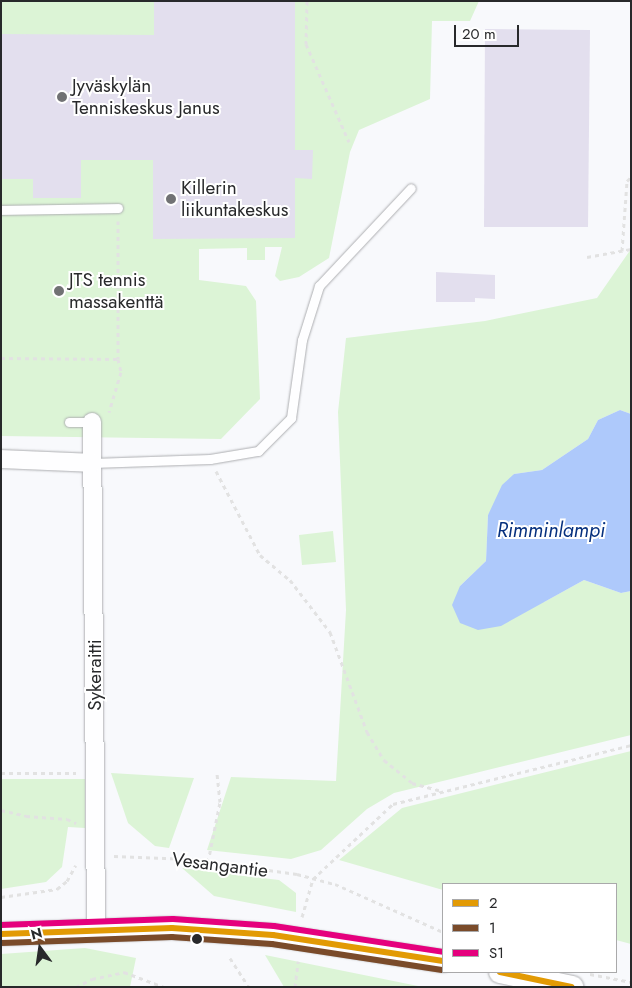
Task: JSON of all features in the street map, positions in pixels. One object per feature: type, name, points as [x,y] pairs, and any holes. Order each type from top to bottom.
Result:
[{"type":"street","name":"Sykeraitti","points":[[92,422],[96,930]]},
{"type":"street","points":[[1,459],[92,463]]},
{"type":"street","points":[[1,934],[172,928],[273,935],[442,961]]},
{"type":"street","points":[[505,973],[572,987]]},
{"type":"lane","points":[[92,463],[210,458],[258,451],[291,418],[302,340],[318,286],[411,188]]},
{"type":"lane","points":[[1,210],[118,208]]},
{"type":"lane","points":[[69,422],[92,422]]},
{"type":"path","points":[[307,1],[306,44],[349,142]]},
{"type":"path","points":[[622,251],[627,181],[631,177]]},
{"type":"path","points":[[118,208],[118,359]]},
{"type":"path","points":[[588,257],[631,249]]},
{"type":"path","points":[[210,458],[260,555],[290,580],[330,632],[367,732],[384,760],[412,783],[439,790]]},
{"type":"path","points":[[302,918],[313,879],[393,804],[439,790],[631,745]]},
{"type":"path","points":[[208,862],[220,802],[216,772]]},
{"type":"path","points":[[1,773],[95,773]]},
{"type":"path","points":[[1,810],[26,816],[67,819],[95,833]]},
{"type":"path","points":[[1,897],[57,889],[67,881],[80,861],[95,857]]},
{"type":"path","name":"Vesangantie","points":[[95,857],[208,862],[313,879],[336,884],[442,932]]},
{"type":"path","points":[[230,958],[249,987]]},
{"type":"path","points":[[295,987],[298,961]]},
{"type":"path","points":[[76,987],[92,979],[124,972],[164,987]]},
{"type":"path","points":[[585,973],[631,982]]},
{"type":"green space","name":"Killerin liikuntakeskus","points":[[1,1],[479,1],[470,21],[432,21],[430,99],[359,130],[350,152],[329,258],[299,277],[280,281],[275,276],[282,247],[265,247],[265,260],[247,260],[247,248],[199,249],[199,280],[246,286],[256,301],[260,399],[221,439],[1,436]]},
{"type":"green space","points":[[631,249],[631,414],[620,410],[598,420],[588,439],[542,470],[514,474],[488,515],[486,561],[460,586],[544,602],[584,580],[621,593],[631,591],[631,735],[394,793],[367,809],[321,850],[291,859],[207,850],[231,777],[336,781],[346,610],[338,412],[346,338],[485,321],[597,298]]},
{"type":"green space","points":[[333,531],[336,562],[302,565],[299,535]]},
{"type":"green space","points":[[631,751],[631,944],[617,940],[617,883],[442,883],[442,890],[339,860],[402,808]]},
{"type":"green space","points":[[111,773],[194,778],[169,848],[155,846],[128,823]]},
{"type":"green space","points":[[1,779],[85,779],[85,828],[68,827],[62,867],[46,882],[1,889]]},
{"type":"green space","points":[[182,868],[279,880],[296,893],[296,912],[214,896]]},
{"type":"green space","points":[[85,948],[136,958],[130,987],[1,987],[1,954]]},
{"type":"green space","points":[[265,955],[423,987],[284,987]]},
{"type":"water","name":"Rimminlampi","points":[[620,410],[631,414],[631,591],[621,593],[584,580],[501,626],[478,630],[460,623],[452,605],[460,586],[486,561],[488,515],[502,485],[514,474],[542,470],[588,439],[598,420]]},
{"type":"building","points":[[154,1],[295,1],[295,150],[313,150],[312,179],[295,178],[295,238],[153,239],[153,160],[81,160],[81,198],[33,198],[33,179],[1,179],[1,34],[154,35]]},
{"type":"building","points":[[485,29],[590,30],[588,227],[484,227]]},
{"type":"building","points":[[436,272],[495,275],[495,299],[475,298],[475,302],[436,302]]},
{"type":"transit line","name":"S1","points":[[1,925],[173,919],[274,926],[442,952]]},
{"type":"transit line","name":"2","points":[[1,934],[172,928],[273,935],[442,961]]},
{"type":"transit line","name":"1","points":[[1,943],[172,937],[272,944],[442,970]]},
{"type":"transit line","name":"2","points":[[505,973],[571,987]]},
{"type":"place","name":"Jyväskylän Tenniskeskus Janus","points":[[62,97]]},
{"type":"place","name":"Killerin liikuntakeskus","points":[[171,199]]},
{"type":"place","name":"JTS tennis massakenttä","points":[[59,291]]}]
